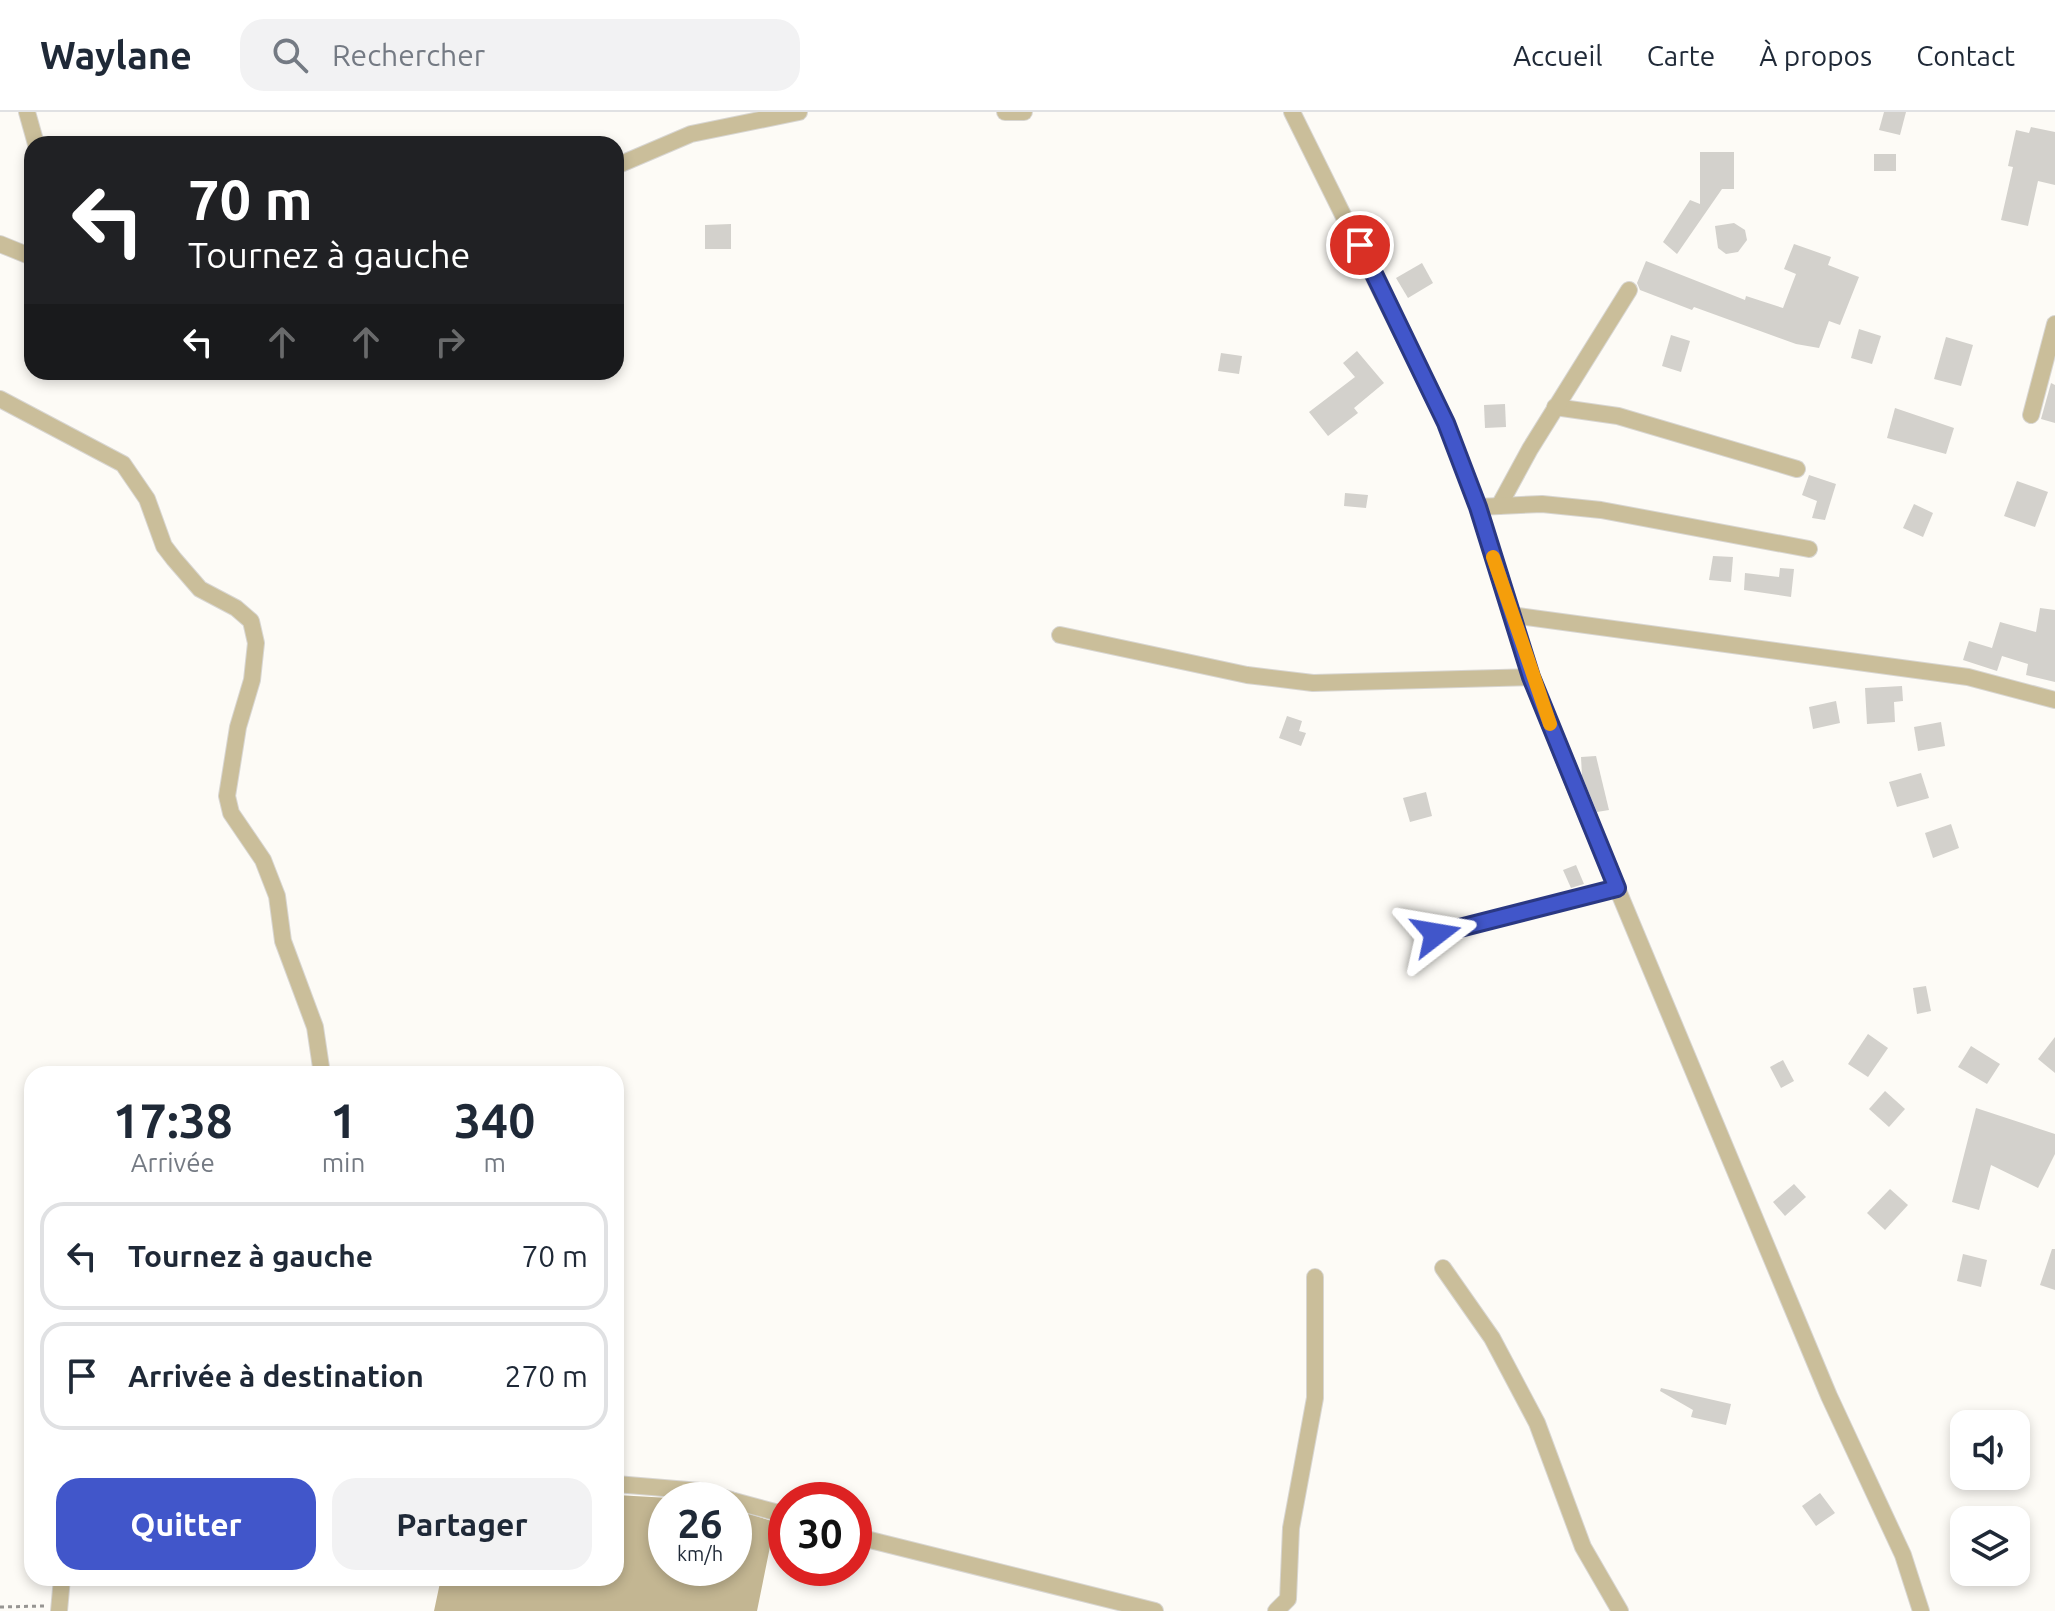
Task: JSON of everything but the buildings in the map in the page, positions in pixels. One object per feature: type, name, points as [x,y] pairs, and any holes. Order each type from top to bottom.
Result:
[{"type":"street","points":[[27,112],[34,136]]},
{"type":"street","points":[[624,163],[691,134],[799,112]]},
{"type":"street","points":[[1005,112],[1024,112]]},
{"type":"street","points":[[1292,112],[1414,352],[1478,507],[1531,677],[1829,1396],[1903,1555],[1921,1611]]},
{"type":"street","points":[[0,244],[24,254]]},
{"type":"street","points":[[1499,506],[1555,407],[1629,290]]},
{"type":"street","points":[[2031,415],[2055,324]]},
{"type":"street","points":[[0,399],[123,464],[147,499],[164,546],[180,567],[200,589],[236,608],[251,621],[256,643],[252,680],[238,727],[227,796],[231,813],[263,860],[277,896],[283,941],[315,1027],[321,1066]]},
{"type":"street","points":[[1555,407],[1618,416],[1797,469]]},
{"type":"street","points":[[1478,507],[1542,504],[1601,510],[1809,549]]},
{"type":"street","points":[[1511,615],[1968,677],[2055,700]]},
{"type":"street","points":[[1060,635],[1247,675],[1313,683],[1531,677]]},
{"type":"street","points":[[1436,934],[1617,888]]},
{"type":"street","points":[[1443,1268],[1492,1338],[1537,1423],[1583,1547],[1620,1611]]},
{"type":"street","points":[[1276,1611],[1288,1599],[1291,1528],[1315,1398],[1315,1277]]},
{"type":"street","points":[[624,1485],[648,1487]]},
{"type":"street","points":[[872,1540],[1155,1611]]},
{"type":"street","points":[[59,1608],[61,1586]]},
{"type":"path","points":[[0,1607],[59,1608]]},
{"type":"shaded area","points":[[624,1495],[648,1497],[648,1586],[752,1586],[752,1515],[768,1520],[768,1557],[757,1611],[434,1611],[439,1586],[624,1586]]},
{"type":"slow traffic","points":[[1493,557],[1531,677],[1550,724]]},
{"type":"route","points":[[1360,245],[1446,423],[1478,507],[1531,677],[1617,888],[1436,934]]}]
